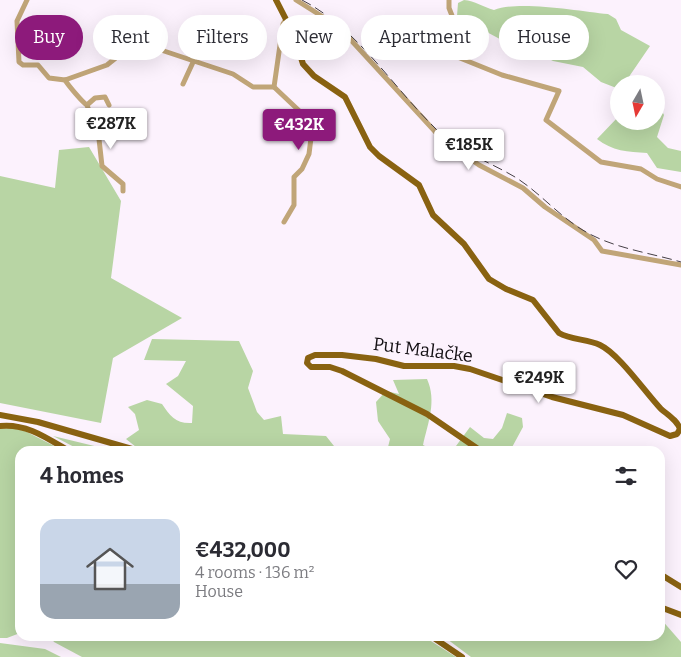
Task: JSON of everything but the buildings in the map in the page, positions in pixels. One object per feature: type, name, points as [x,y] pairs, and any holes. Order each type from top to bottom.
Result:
[{"type":"main road","name":"Put Malačke","points":[[276,0],[283,15]]},
{"type":"main road","name":"Put Malačke","points":[[304,60],[307,69],[345,97],[370,147],[379,156],[419,185],[433,215],[464,244],[489,279],[506,289],[533,300],[559,333],[565,337],[594,342],[611,353],[679,426],[679,436],[670,436],[623,415],[552,397],[470,369],[454,366],[404,366],[376,359],[342,355],[315,355],[308,358],[310,366],[330,367],[342,371],[427,414],[474,446]]},
{"type":"main road","points":[[0,415],[38,422],[122,446]]},
{"type":"main road","points":[[0,426],[13,425],[31,430],[60,446]]},
{"type":"main road","points":[[665,577],[681,586]]},
{"type":"main road","points":[[665,609],[681,615]]},
{"type":"main road","points":[[438,641],[462,657]]},
{"type":"street","points":[[28,0],[17,21],[20,64],[38,65],[49,78],[65,80],[107,65],[117,57],[140,50],[158,49],[178,55]]},
{"type":"street","points":[[296,0],[339,27],[441,138],[479,165],[523,188],[553,212],[594,240],[602,251],[681,265]]},
{"type":"street","points":[[449,0],[449,8],[458,31],[453,54],[455,56],[502,75],[558,91],[546,120],[566,137],[601,162],[641,169],[657,179],[681,187]]},
{"type":"street","points":[[183,84],[193,60]]},
{"type":"street","points":[[196,60],[233,74],[254,87],[274,87],[310,121],[312,130],[309,154],[302,169],[294,176],[294,205],[284,222]]},
{"type":"street","points":[[274,87],[277,60]]},
{"type":"street","points":[[65,80],[82,102],[87,105],[99,139],[102,166],[123,184],[123,191]]},
{"type":"street","points":[[87,105],[95,98],[105,97],[109,105]]},
{"type":"green space","points":[[464,0],[494,10],[505,7],[533,6],[608,14],[616,19],[621,30],[650,46],[630,75],[610,75],[610,86],[601,82],[583,67],[551,60],[589,60],[589,15],[499,15],[499,39],[489,33],[489,15],[457,15],[458,3]]},
{"type":"green space","points":[[610,125],[610,130],[659,130],[657,137],[668,148],[681,151],[681,172],[657,168],[647,153],[614,148],[597,139]]},
{"type":"green space","points":[[89,147],[121,201],[111,278],[182,318],[113,358],[101,423],[0,403],[0,176],[55,188],[59,150]]},
{"type":"green space","points":[[152,339],[239,341],[253,371],[248,388],[257,412],[264,420],[281,416],[283,434],[326,436],[334,446],[135,446],[126,439],[139,430],[135,414],[128,407],[147,400],[162,404],[171,416],[178,421],[192,423],[193,406],[166,384],[178,376],[186,361],[144,360]]},
{"type":"green space","points":[[427,379],[430,387],[431,404],[423,445],[425,446],[388,446],[390,439],[378,421],[376,402],[386,391],[399,394],[393,380]]},
{"type":"green space","points":[[507,413],[522,418],[523,427],[513,446],[456,446],[470,427],[484,438],[493,439],[502,428]]},
{"type":"green space","points":[[11,428],[25,431],[54,446],[15,446],[15,635],[7,638],[0,638],[0,429]]},
{"type":"green space","points":[[53,436],[94,446],[72,446]]},
{"type":"green space","points":[[665,624],[681,642],[681,657],[471,657],[450,641],[665,641]]},
{"type":"green space","points":[[431,641],[456,657],[82,657],[54,642]]},
{"type":"green space","points":[[0,643],[45,649],[61,657],[0,657]]},
{"type":"railway","points":[[302,0],[322,12],[357,42],[435,128],[453,143],[515,177],[581,229],[604,241],[681,262]]}]
